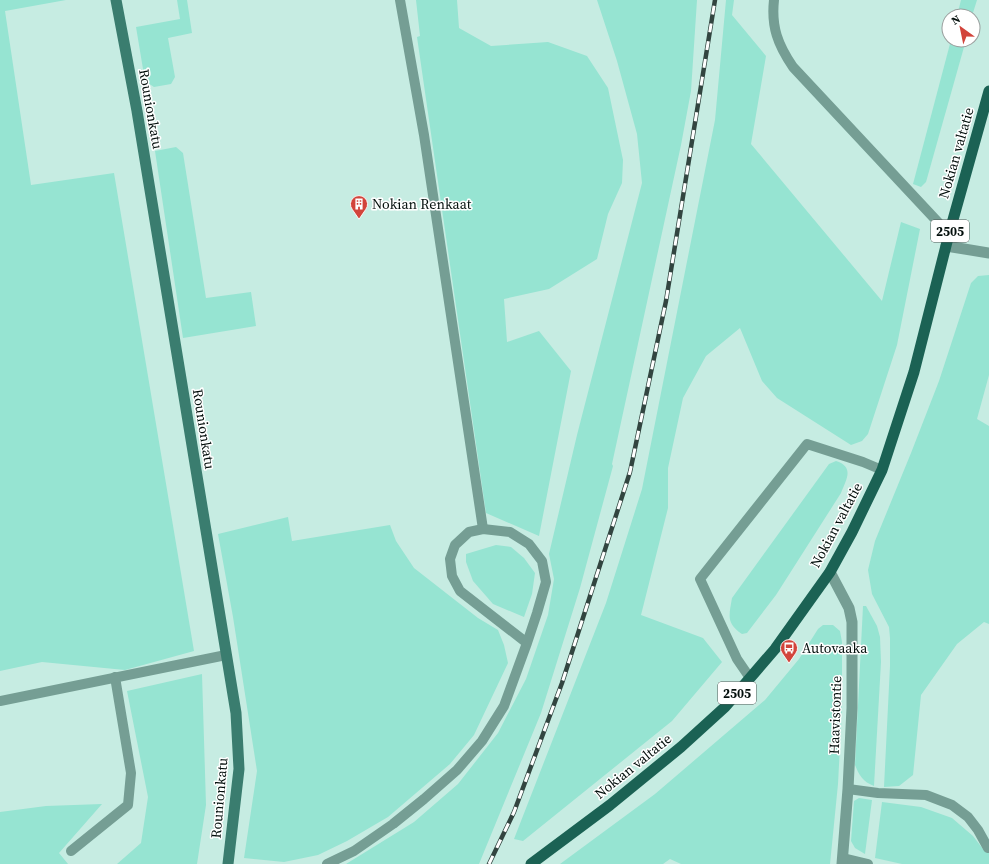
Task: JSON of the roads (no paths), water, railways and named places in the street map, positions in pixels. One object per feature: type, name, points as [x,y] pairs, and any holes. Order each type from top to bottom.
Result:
[{"type":"main road","name":"Rounionkatu","points":[[116,0],[138,119],[236,713],[239,769],[228,864]]},
{"type":"main road","name":"Nokian valtatie","points":[[531,864],[610,805],[681,747],[725,707],[775,649],[830,572],[852,532],[882,470],[914,372],[949,234],[989,91]]},
{"type":"street","points":[[946,246],[989,253]]},
{"type":"street","name":"Haavistontie","points":[[830,572],[849,608],[852,622],[852,708],[848,789],[842,861]]},
{"type":"lane","points":[[400,0],[424,135],[483,529]]},
{"type":"lane","points":[[774,0],[772,13],[776,34],[783,52],[794,67],[949,234]]},
{"type":"lane","points":[[750,678],[738,659],[700,579],[807,444],[863,462],[882,470]]},
{"type":"lane","points":[[327,864],[354,851],[393,824],[424,799],[456,770],[482,741],[504,706],[527,643],[546,582],[542,561],[529,544],[510,532],[483,529],[469,532],[455,545],[450,559],[452,576],[460,591],[527,643]]},
{"type":"lane","points":[[0,701],[226,655]]},
{"type":"lane","points":[[71,851],[128,805],[131,772],[115,677]]},
{"type":"lane","points":[[848,789],[878,793],[926,795],[952,805],[968,817],[978,830],[988,848]]},
{"type":"lane","points":[[842,861],[868,864]]},
{"type":"railway","points":[[489,864],[514,812],[562,683],[630,472],[666,301],[715,0]]},
{"type":"place","name":"Nokian Renkaat","points":[[359,219]]},
{"type":"place","name":"Autovaaka","points":[[789,663]]}]
